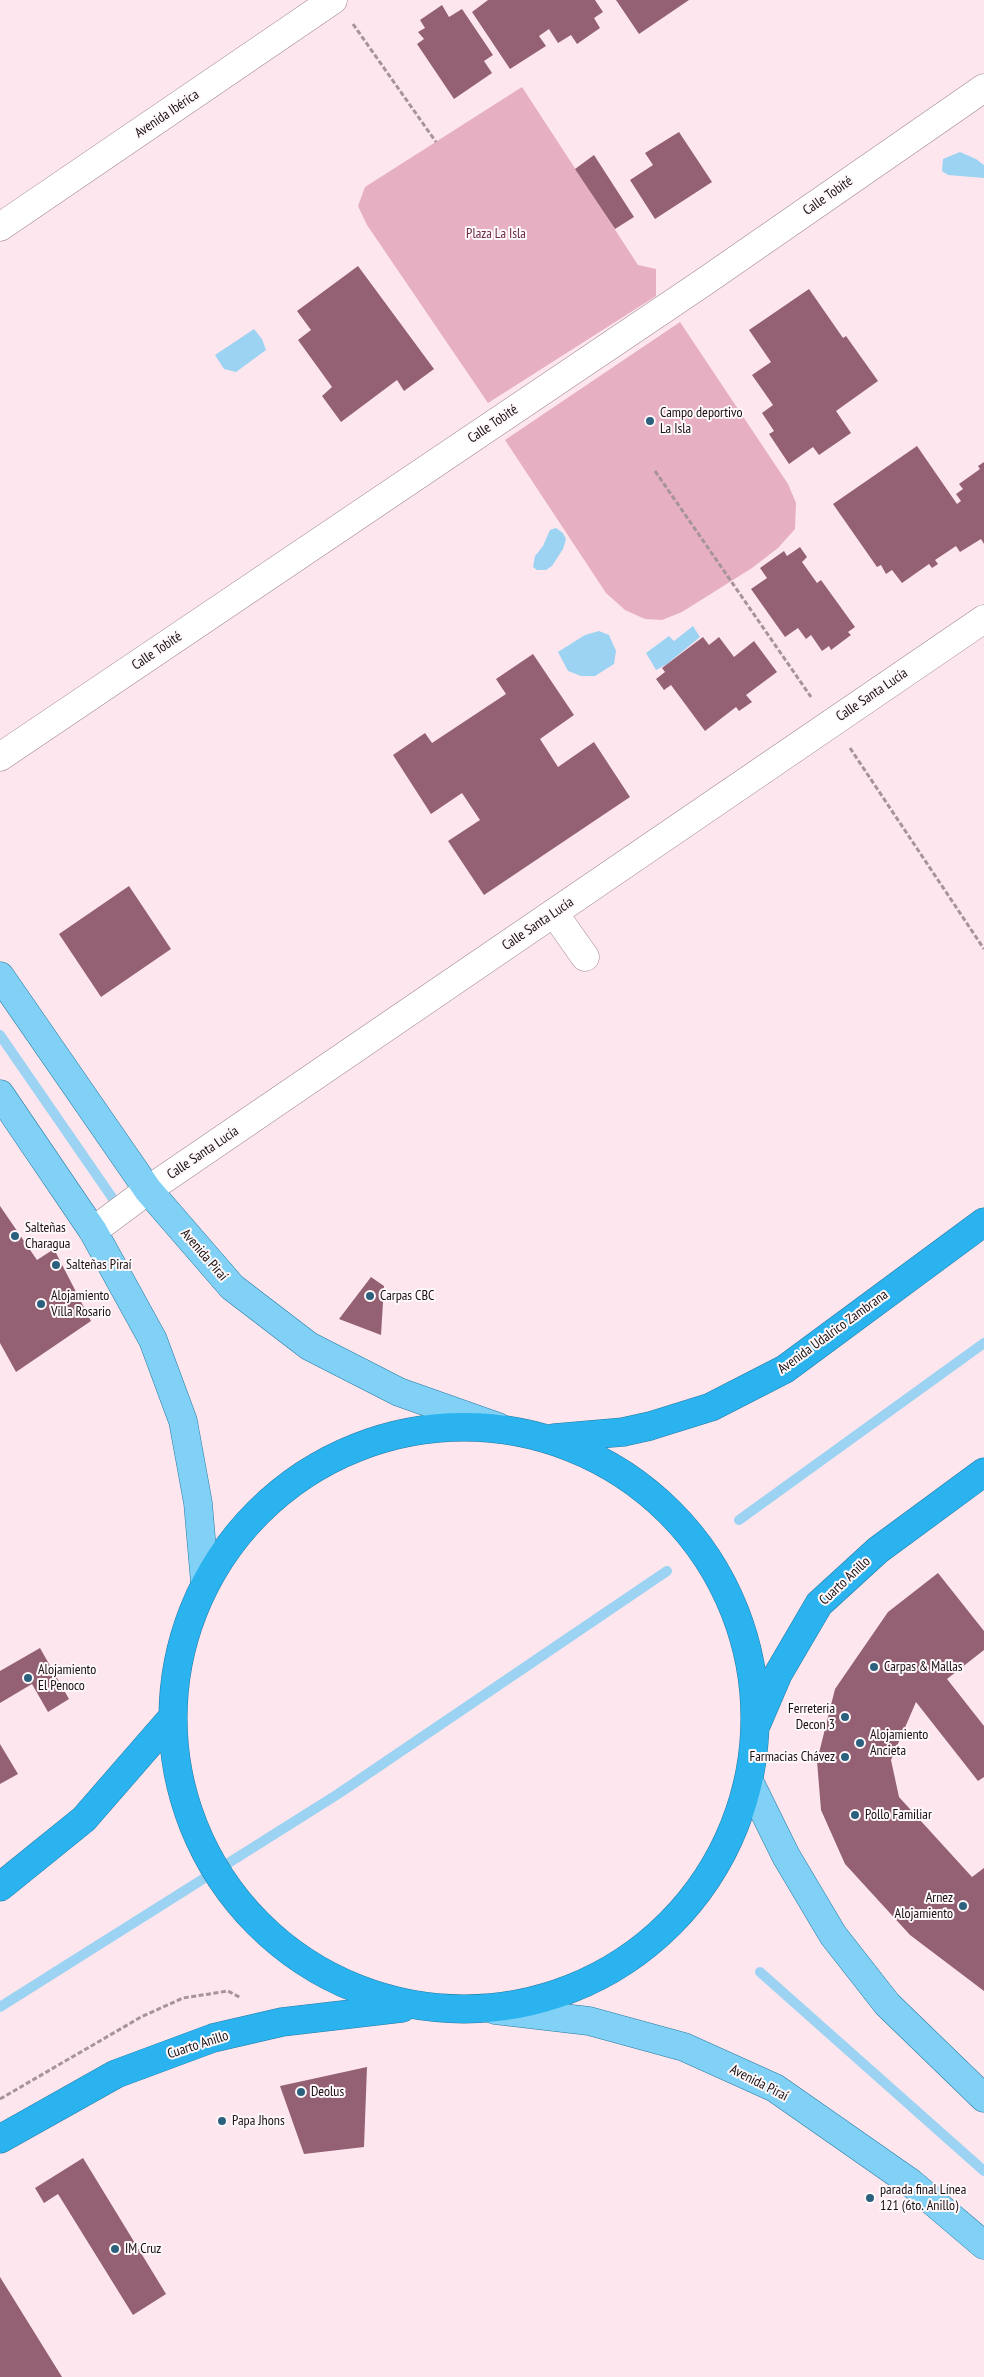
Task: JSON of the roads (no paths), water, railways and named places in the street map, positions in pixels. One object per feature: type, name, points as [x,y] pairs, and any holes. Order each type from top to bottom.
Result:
[{"type":"highway","name":"Avenida Udalrico Zambrana","points":[[552,1438],[622,1432],[650,1426],[711,1407],[784,1369],[984,1222]]},
{"type":"highway","points":[[427,1427],[498,1427],[552,1438],[598,1458],[654,1496],[699,1546],[732,1604],[750,1666],[755,1730],[748,1781],[730,1839],[699,1892],[658,1936],[610,1972],[562,1993],[495,2010],[415,2007],[350,1986],[307,1964],[261,1928],[216,1872],[184,1800],[171,1719],[179,1649],[204,1583],[244,1524],[296,1477],[358,1444],[427,1427]]},
{"type":"highway","name":"Cuarto Anillo","points":[[755,1730],[778,1674],[820,1604],[878,1550],[984,1472]]},
{"type":"highway","points":[[0,1887],[84,1819],[171,1719]]},
{"type":"highway","name":"Cuarto Anillo","points":[[0,2139],[116,2074],[214,2038],[282,2022],[415,2007]]},
{"type":"main road","name":"Avenida Piraí","points":[[0,976],[144,1193],[232,1287],[309,1346],[400,1392],[498,1427]]},
{"type":"main road","points":[[0,1094],[97,1228],[154,1340],[184,1421],[198,1503],[204,1583]]},
{"type":"main road","points":[[748,1781],[786,1856],[833,1935],[887,2004],[984,2098]]},
{"type":"main road","name":"Avenida Piraí","points":[[495,2010],[589,2021],[684,2047],[775,2088],[911,2183],[984,2245]]},
{"type":"street","name":"Avenida Ibérica","points":[[0,227],[340,8]]},
{"type":"street","name":"Calle Tobité","points":[[0,757],[688,293],[984,88]]},
{"type":"street","name":"Calle Santa Lucía","points":[[97,1228],[144,1193],[984,619]]},
{"type":"street","points":[[554,913],[585,956]]},
{"type":"water","points":[[960,152],[984,165],[984,178],[948,175],[942,171],[943,159]]},
{"type":"water","points":[[254,329],[262,339],[266,350],[236,372],[224,369],[215,355]]},
{"type":"water","points":[[556,528],[563,533],[566,539],[563,549],[552,566],[546,570],[537,570],[533,567],[535,556],[543,546],[550,530]]},
{"type":"water","points":[[693,626],[700,637],[667,664],[656,670],[646,653],[669,636],[674,641]]},
{"type":"water","points":[[599,631],[609,635],[616,651],[614,664],[595,676],[581,676],[568,671],[558,652],[585,635]]},
{"type":"waterway","points":[[0,1035],[120,1209]]},
{"type":"waterway","points":[[739,1520],[984,1343]]},
{"type":"waterway","points":[[0,2007],[338,1794],[667,1571]]},
{"type":"waterway","points":[[760,1972],[984,2171]]},
{"type":"place","name":"Campo deportivo La Isla","points":[[650,421]]},
{"type":"place","name":"Salteñas Charagua","points":[[15,1236]]},
{"type":"place","name":"Salteñas Piraí","points":[[56,1265]]},
{"type":"place","name":"Carpas CBC","points":[[370,1296]]},
{"type":"place","name":"Alojamiento Villa Rosario","points":[[41,1304]]},
{"type":"place","name":"Carpas & Mallas","points":[[874,1667]]},
{"type":"place","name":"Alojamiento El Penoco","points":[[28,1678]]},
{"type":"place","name":"Ferreteria Decon 3","points":[[845,1717]]},
{"type":"place","name":"Alojamiento Ancieta","points":[[860,1743]]},
{"type":"place","name":"Farmacias Chávez","points":[[845,1757]]},
{"type":"place","name":"Pollo Familiar","points":[[855,1815]]},
{"type":"place","name":"Arnez Alojamiento","points":[[963,1906]]},
{"type":"place","name":"Deolus","points":[[301,2092]]},
{"type":"place","name":"Papa Jhons","points":[[222,2121]]},
{"type":"place","name":"parada final Línea 121 (6to. Anillo)","points":[[870,2198]]},
{"type":"place","name":"IM Cruz","points":[[115,2249]]},
{"type":"park label","name":"Plaza La Isla","points":[[496,234]]}]
